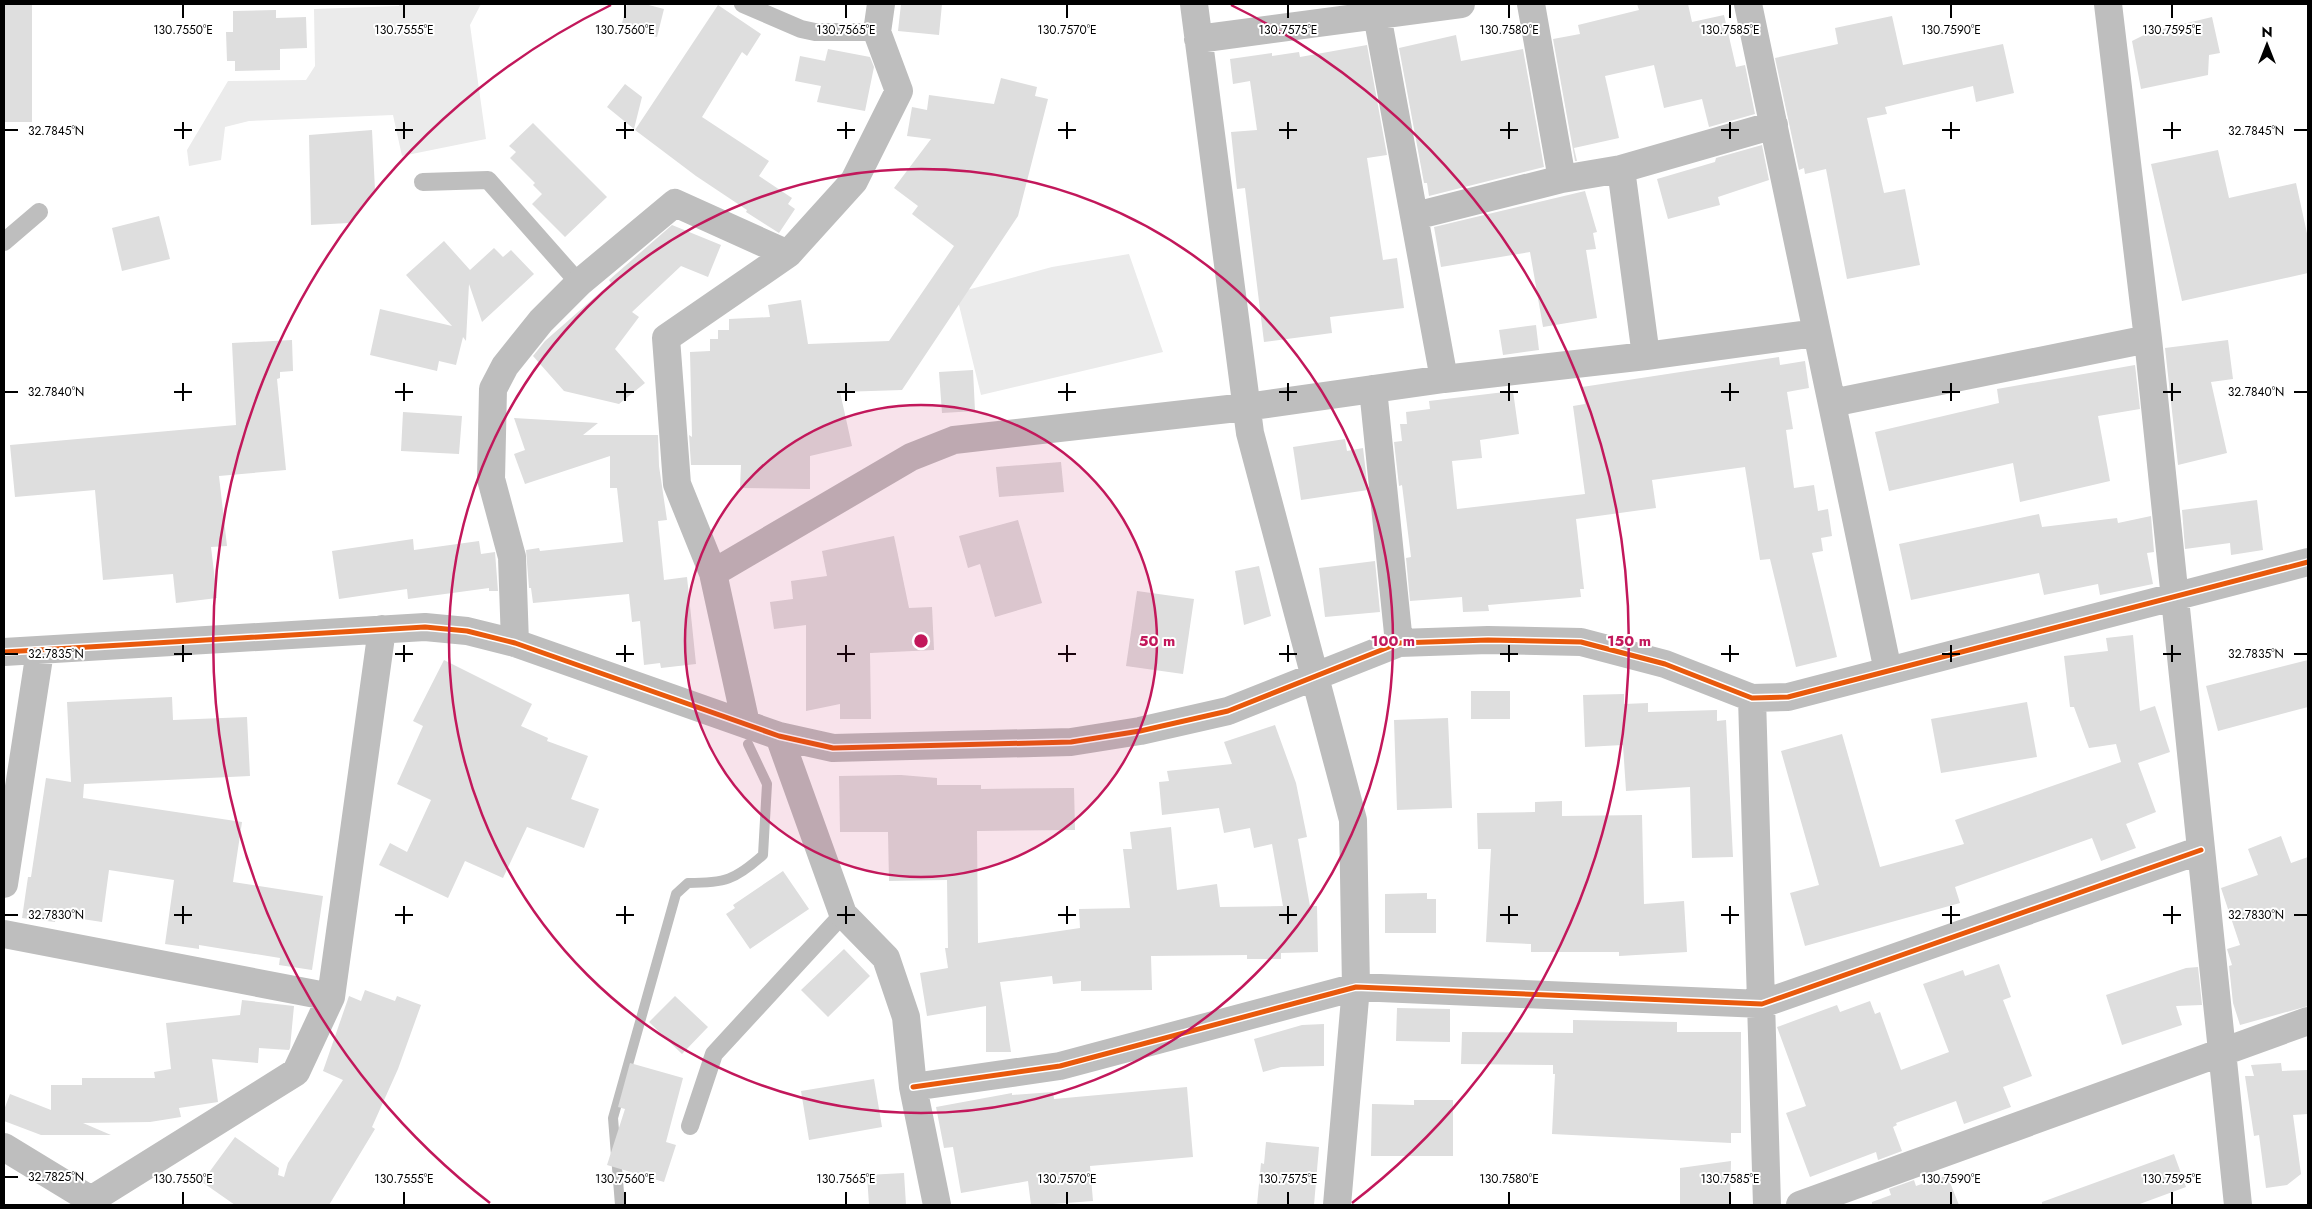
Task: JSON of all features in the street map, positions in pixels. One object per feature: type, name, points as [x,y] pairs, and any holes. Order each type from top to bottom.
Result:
[{"type":"street","points":[[746,724],[713,574],[677,484],[666,338],[788,254],[854,181],[899,91],[878,32],[881,4]]},
{"type":"street","points":[[1194,4],[1250,433],[1352,820],[1356,987],[1336,1205]]},
{"type":"street","points":[[1198,39],[1377,10],[1461,4]]},
{"type":"street","points":[[1531,4],[1562,178]]},
{"type":"street","points":[[1748,4],[1888,671]]},
{"type":"street","points":[[2108,4],[2148,339],[2238,1205]]},
{"type":"street","points":[[1377,10],[1444,379]]},
{"type":"street","points":[[1415,216],[1562,178],[1621,169],[1774,125]]},
{"type":"street","points":[[1621,169],[1646,356]]},
{"type":"street","points":[[515,642],[512,557],[491,479],[494,389],[504,366],[524,341],[579,283],[675,203],[788,254]]},
{"type":"street","points":[[713,574],[911,457],[954,440],[1246,407],[1444,379],[1646,356],[1816,333]]},
{"type":"street","points":[[1832,403],[2148,339]]},
{"type":"street","points":[[1373,389],[1399,643]]},
{"type":"street","points":[[4,652],[433,628],[467,631],[515,642],[779,736],[833,748],[1071,742],[1140,731],[1228,711],[1399,643],[1488,640],[1580,642],[1665,664],[1752,698],[1788,698],[2308,562]]},
{"type":"street","points":[[4,1148],[90,1202],[296,1072],[331,997],[382,630]]},
{"type":"street","points":[[4,884],[40,651]]},
{"type":"street","points":[[1752,698],[1767,1205]]},
{"type":"street","points":[[779,736],[843,914],[886,958],[906,1017],[913,1087],[937,1205]]},
{"type":"street","points":[[913,1087],[1060,1066],[1356,987],[1762,1004],[2200,850]]},
{"type":"street","points":[[4,934],[331,997]]},
{"type":"street","points":[[1800,1205],[2308,1021]]},
{"type":"lane","points":[[743,4],[801,29],[815,32],[878,32]]},
{"type":"lane","points":[[423,182],[488,180],[579,283]]},
{"type":"lane","points":[[4,242],[39,212]]},
{"type":"lane","points":[[690,1126],[714,1054],[843,914]]},
{"type":"shaded area","points":[[399,4],[481,4],[470,25],[486,139],[402,156],[393,115],[249,121],[225,127],[221,160],[189,166],[187,150],[228,81],[306,80],[315,66],[314,9],[399,6]]},
{"type":"shaded area","points":[[1129,254],[1163,352],[981,395],[956,293],[1052,267]]},
{"type":"building","points":[[4,4],[32,4],[32,122],[4,122]]},
{"type":"building","points":[[627,4],[645,4],[664,9],[657,37],[621,27]]},
{"type":"building","points":[[901,4],[942,4],[939,35],[898,31]]},
{"type":"building","points":[[1637,4],[1688,4],[1692,22],[1724,15],[1736,67],[1745,65],[1755,114],[1709,127],[1702,99],[1664,108],[1654,65],[1605,76],[1619,138],[1574,148],[1577,161],[1575,161],[1553,39],[1580,34],[1578,25],[1639,10]]},
{"type":"building","points":[[718,5],[761,34],[747,56],[742,52],[702,117],[769,161],[759,176],[792,198],[788,204],[795,209],[779,233],[746,212],[747,210],[696,176],[635,130]]},
{"type":"building","points":[[276,10],[276,18],[306,17],[307,48],[280,49],[280,70],[235,71],[235,61],[227,61],[226,32],[233,32],[233,11]]},
{"type":"building","points":[[1892,16],[1903,65],[2003,44],[2014,93],[1976,102],[1973,86],[1885,107],[1887,114],[1867,118],[1884,193],[1905,189],[1920,265],[1847,279],[1826,169],[1805,174],[1804,168],[1799,170],[1775,58],[1838,44],[1835,28]]},
{"type":"building","points":[[2212,17],[2220,53],[2209,55],[2208,75],[2141,89],[2132,41],[2150,32]]},
{"type":"building","points":[[1456,35],[1461,61],[1523,49],[1544,167],[1429,196],[1427,183],[1424,183],[1399,48]]},
{"type":"building","points":[[1367,45],[1387,155],[1367,158],[1383,260],[1397,258],[1404,308],[1330,317],[1332,333],[1264,342],[1245,188],[1237,189],[1231,132],[1257,130],[1250,81],[1233,84],[1230,59],[1272,53],[1272,56],[1299,52],[1300,57]]},
{"type":"building","points":[[828,49],[870,57],[874,67],[865,111],[817,102],[821,86],[795,81],[800,56],[825,61]]},
{"type":"building","points":[[1001,78],[1037,87],[1035,96],[1048,99],[1018,216],[902,390],[840,392],[852,446],[810,456],[810,489],[740,488],[741,465],[691,465],[689,435],[692,437],[690,352],[710,351],[710,339],[718,339],[718,330],[729,330],[729,319],[770,317],[768,305],[801,300],[808,344],[889,341],[954,246],[912,214],[918,206],[894,188],[931,139],[907,136],[912,107],[927,110],[929,95],[994,104]]},
{"type":"building","points":[[625,84],[642,97],[634,129],[607,107]]},
{"type":"building","points":[[533,123],[607,197],[565,237],[532,204],[542,194],[533,185],[535,183],[510,158],[516,152],[509,146]]},
{"type":"building","points":[[372,130],[375,190],[349,223],[311,225],[309,135]]},
{"type":"building","points":[[1762,145],[1769,180],[1718,197],[1720,205],[1668,219],[1657,179],[1715,162],[1716,158]]},
{"type":"building","points":[[2218,150],[2229,198],[2296,183],[2308,238],[2308,273],[2182,301],[2151,164]]},
{"type":"building","points":[[1585,191],[1597,232],[1593,233],[1596,249],[1586,250],[1597,318],[1543,327],[1530,252],[1441,267],[1434,227]]},
{"type":"building","points":[[159,216],[170,259],[122,271],[112,228]]},
{"type":"building","points":[[672,225],[721,245],[708,277],[681,266],[632,312],[639,317],[615,349],[645,383],[619,404],[564,391],[533,356],[545,341],[611,283],[609,280]]},
{"type":"building","points":[[444,241],[470,270],[494,248],[503,257],[511,250],[534,274],[482,322],[469,284],[466,341],[463,337],[456,365],[439,361],[437,371],[370,355],[380,309],[452,326],[406,275]]},
{"type":"building","points":[[1536,325],[1539,350],[1503,355],[1499,330]]},
{"type":"building","points":[[292,340],[293,371],[280,372],[280,378],[277,379],[286,470],[219,476],[227,546],[211,547],[217,598],[176,603],[173,574],[103,580],[95,490],[15,497],[10,445],[236,425],[232,343]]},
{"type":"building","points":[[2228,340],[2233,379],[2211,382],[2227,453],[2178,465],[2165,348]]},
{"type":"building","points":[[1779,357],[1780,365],[1805,361],[1809,388],[1787,392],[1793,429],[1786,430],[1794,488],[1814,485],[1818,511],[1828,509],[1832,536],[1821,538],[1823,551],[1812,553],[1837,657],[1796,667],[1770,559],[1760,560],[1745,467],[1652,480],[1656,508],[1576,519],[1584,589],[1580,589],[1581,597],[1488,605],[1489,611],[1463,612],[1462,597],[1410,601],[1406,558],[1411,557],[1402,485],[1399,486],[1394,442],[1402,441],[1400,424],[1407,424],[1406,412],[1430,409],[1429,401],[1513,391],[1519,434],[1480,440],[1482,458],[1452,461],[1457,509],[1585,494],[1573,406],[1585,404],[1582,387]]},
{"type":"building","points":[[2135,365],[2140,409],[2098,416],[2110,481],[2020,502],[2013,463],[1889,491],[1875,432],[1999,403],[1997,389]]},
{"type":"building","points":[[973,370],[975,411],[942,413],[939,372]]},
{"type":"building","points":[[403,412],[462,416],[459,454],[401,451]]},
{"type":"building","points":[[514,418],[598,423],[583,435],[658,435],[659,466],[667,520],[658,521],[664,580],[687,577],[696,664],[661,668],[660,663],[644,665],[640,621],[632,622],[629,594],[533,603],[531,588],[529,588],[526,550],[539,548],[540,551],[623,542],[617,488],[610,488],[610,456],[525,484],[514,454],[525,450]]},
{"type":"building","points":[[1345,439],[1347,451],[1363,448],[1368,490],[1301,500],[1293,447]]},
{"type":"building","points":[[1061,462],[1064,492],[999,497],[996,467]]},
{"type":"building","points":[[2257,500],[2263,550],[2231,555],[2230,543],[2185,549],[2182,510]]},
{"type":"building","points":[[2039,514],[2042,527],[2117,518],[2118,523],[2151,516],[2154,552],[2147,553],[2153,584],[2100,595],[2098,584],[2044,595],[2039,573],[1911,600],[1899,544]]},
{"type":"building","points":[[1018,520],[1042,603],[995,617],[980,564],[968,568],[959,536]]},
{"type":"building","points":[[894,536],[909,608],[932,607],[934,650],[870,653],[871,719],[840,719],[840,704],[806,711],[806,625],[774,629],[770,602],[793,599],[791,581],[827,576],[822,551]]},
{"type":"building","points":[[413,539],[414,550],[479,541],[481,554],[495,552],[498,591],[489,591],[489,588],[408,599],[407,589],[339,599],[332,551]]},
{"type":"building","points":[[1375,561],[1380,612],[1325,617],[1319,568]]},
{"type":"building","points":[[1259,566],[1271,616],[1244,625],[1235,571]]},
{"type":"building","points":[[1137,591],[1194,599],[1183,674],[1126,666]]},
{"type":"building","points":[[2133,635],[2140,711],[2155,706],[2170,752],[2138,763],[2156,812],[2126,824],[2136,848],[2101,861],[2092,838],[1955,887],[1960,903],[1805,946],[1790,893],[1819,885],[1781,751],[1842,734],[1880,867],[1964,844],[1955,820],[2121,762],[2116,744],[2089,748],[2074,707],[2070,707],[2064,656],[2108,651],[2106,638]]},
{"type":"building","points":[[444,660],[532,704],[521,726],[548,738],[547,741],[588,756],[571,799],[599,809],[584,848],[527,827],[503,878],[465,861],[448,898],[379,865],[390,843],[407,852],[431,800],[397,784],[423,726],[413,721]]},
{"type":"building","points":[[2308,660],[2308,707],[2218,731],[2206,686]]},
{"type":"building","points":[[1471,691],[1510,691],[1510,719],[1471,719]]},
{"type":"building","points":[[1624,694],[1624,704],[1648,703],[1648,712],[1717,710],[1717,721],[1726,720],[1733,857],[1692,858],[1690,787],[1626,791],[1623,745],[1585,747],[1583,695]]},
{"type":"building","points":[[172,697],[173,720],[247,717],[250,776],[84,784],[83,798],[242,822],[233,882],[323,896],[312,970],[279,965],[280,958],[199,945],[199,949],[165,944],[174,880],[109,870],[102,922],[56,915],[55,922],[22,918],[28,877],[31,877],[46,778],[71,782],[67,702]]},
{"type":"building","points":[[2027,702],[2037,757],[1941,773],[1931,719]]},
{"type":"building","points":[[1448,718],[1452,808],[1397,810],[1394,720]]},
{"type":"building","points":[[1275,725],[1296,783],[1307,837],[1298,839],[1310,906],[1317,906],[1318,952],[1281,953],[1281,959],[1247,959],[1247,955],[1151,956],[1152,990],[1081,991],[1081,981],[1053,984],[1052,976],[1000,982],[1011,1052],[986,1052],[986,1006],[927,1016],[920,973],[948,968],[945,948],[948,948],[947,880],[889,881],[888,832],[840,832],[839,776],[901,775],[937,778],[937,785],[981,785],[981,789],[1074,788],[1075,830],[977,831],[978,943],[1080,928],[1079,909],[1130,908],[1123,849],[1132,849],[1130,832],[1171,827],[1177,890],[1217,884],[1220,907],[1283,906],[1272,844],[1254,848],[1250,828],[1224,833],[1219,808],[1162,815],[1159,782],[1169,781],[1167,771],[1232,764],[1224,742]]},
{"type":"building","points":[[1562,801],[1562,816],[1642,815],[1644,904],[1684,901],[1687,952],[1619,956],[1619,952],[1531,952],[1531,944],[1486,942],[1491,849],[1478,849],[1477,813],[1535,812],[1535,802]]},
{"type":"building","points":[[2281,836],[2291,863],[2308,857],[2308,1006],[2240,1025],[2233,1003],[2229,966],[2232,965],[2227,949],[2240,945],[2221,888],[2258,875],[2248,849]]},
{"type":"building","points":[[783,871],[809,909],[750,949],[726,914],[735,908],[733,905]]},
{"type":"building","points":[[1427,893],[1427,899],[1436,899],[1436,933],[1385,933],[1385,894]]},
{"type":"building","points":[[844,949],[870,976],[828,1017],[801,990]]},
{"type":"building","points":[[1999,964],[2011,997],[2003,1000],[2032,1076],[2003,1087],[2011,1107],[1964,1124],[1956,1101],[1896,1123],[1897,1125],[1893,1127],[1902,1151],[1878,1160],[1876,1152],[1810,1177],[1786,1113],[1806,1106],[1777,1027],[1837,1005],[1840,1012],[1870,1001],[1875,1014],[1880,1012],[1901,1070],[1949,1052],[1923,984],[1963,970],[1965,976]]},
{"type":"building","points":[[2198,967],[2202,1005],[2176,1006],[2182,1025],[2122,1045],[2106,995],[2186,968]]},
{"type":"building","points":[[365,990],[395,1001],[397,996],[421,1005],[398,1069],[372,1127],[375,1129],[329,1205],[235,1205],[202,1182],[235,1137],[279,1168],[278,1175],[284,1177],[288,1163],[343,1080],[323,1071],[349,996],[361,1001]]},
{"type":"building","points":[[675,996],[708,1027],[682,1054],[649,1022]]},
{"type":"building","points":[[242,1000],[294,1006],[290,1048],[289,1050],[259,1048],[258,1063],[212,1059],[218,1102],[179,1108],[181,1117],[150,1122],[83,1123],[111,1135],[41,1135],[4,1121],[4,1110],[10,1094],[51,1110],[51,1085],[82,1085],[82,1078],[155,1078],[154,1072],[171,1069],[166,1023],[240,1015]]},
{"type":"building","points":[[1397,1008],[1450,1009],[1450,1042],[1396,1041]]},
{"type":"building","points":[[1573,1020],[1677,1022],[1677,1032],[1741,1032],[1741,1133],[1731,1133],[1731,1143],[1552,1134],[1555,1074],[1553,1074],[1553,1065],[1461,1064],[1462,1032],[1573,1033]]},
{"type":"building","points":[[1324,1024],[1324,1066],[1281,1067],[1263,1072],[1254,1039],[1302,1025]]},
{"type":"building","points":[[630,1063],[683,1078],[666,1142],[676,1145],[664,1182],[607,1165],[625,1109],[618,1107]]},
{"type":"building","points":[[2281,1063],[2282,1071],[2308,1070],[2308,1114],[2293,1115],[2301,1174],[2287,1185],[2266,1188],[2259,1135],[2254,1136],[2245,1076],[2254,1076],[2251,1065]]},
{"type":"building","points":[[874,1079],[882,1127],[809,1140],[801,1091]]},
{"type":"building","points":[[1187,1087],[1193,1157],[1090,1166],[1093,1201],[1031,1205],[1028,1181],[961,1193],[953,1147],[944,1148],[936,1107],[1012,1093],[1012,1095],[1053,1092],[1054,1099]]},
{"type":"building","points":[[1414,1100],[1453,1100],[1453,1156],[1371,1156],[1372,1104],[1414,1105]]},
{"type":"building","points":[[1266,1142],[1319,1147],[1314,1205],[1257,1205],[1261,1163],[1264,1164]]},
{"type":"building","points":[[2174,1154],[2186,1187],[2137,1205],[2042,1205],[2042,1202]]},
{"type":"building","points":[[1731,1161],[1730,1205],[1680,1205],[1680,1168]]},
{"type":"building","points":[[904,1173],[906,1205],[869,1205],[867,1175]]},
{"type":"building","points":[[1947,1175],[1959,1205],[1872,1205],[1872,1202],[1891,1195],[1889,1189],[1914,1180],[1916,1186]]},
{"type":"waterway","points":[[620,1205],[613,1118],[676,894],[688,883],[721,881],[737,875],[763,855],[767,784],[748,744]]},
{"type":"cycle path","points":[[4,652],[425,627],[467,631],[515,643],[779,736],[833,748],[1071,742],[1140,731],[1228,711],[1399,643],[1488,640],[1581,642],[1665,664],[1752,698],[1788,697],[2308,562]]},
{"type":"cycle path","points":[[913,1087],[1060,1066],[1356,987],[1762,1004],[2201,850]]}]
